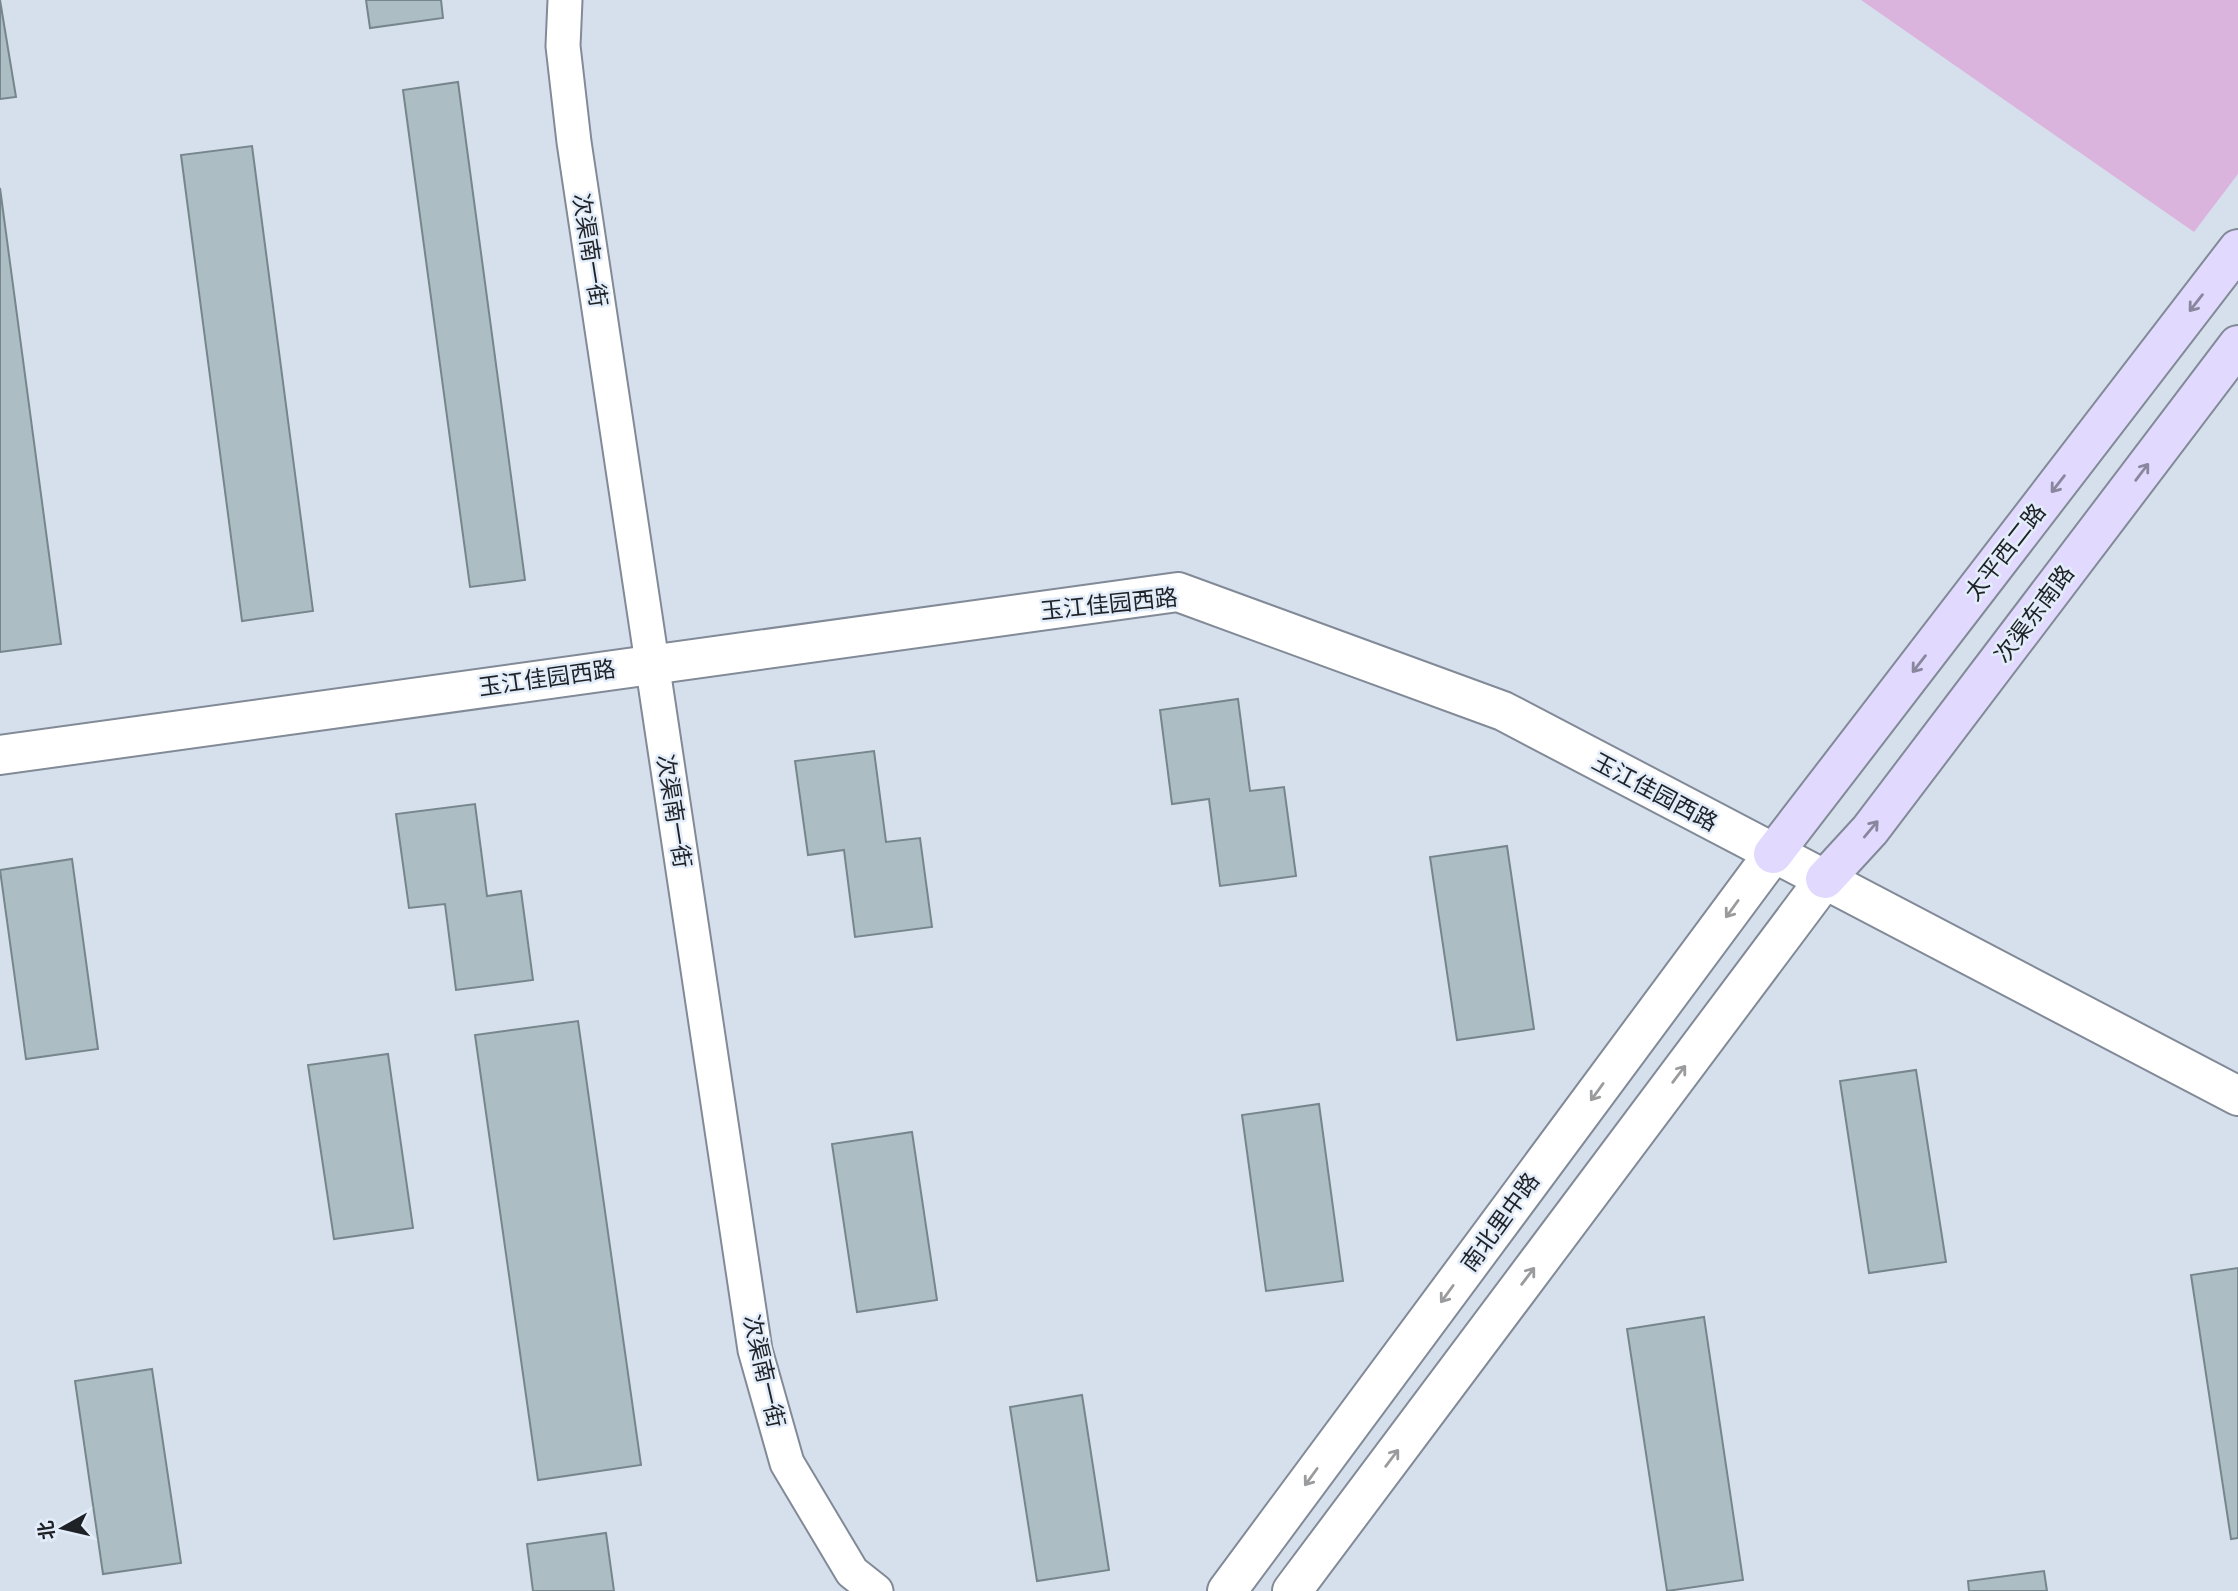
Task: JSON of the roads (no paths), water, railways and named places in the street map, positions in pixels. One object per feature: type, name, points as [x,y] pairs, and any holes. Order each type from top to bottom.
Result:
[{"type":"main road","name":"太平西二路","points":[[1773,854],[2238,249]]},
{"type":"main road","name":"次渠东南路","points":[[1825,880],[1870,830],[2238,345]]},
{"type":"street","name":"次渠南一街","points":[[565,0],[563,46],[574,142],[755,1350],[787,1463],[852,1572],[876,1591]]},
{"type":"street","name":"玉江佳园西路","points":[[0,755],[1178,592],[1503,711],[2238,1096]]},
{"type":"street","name":"南北里中路","points":[[1227,1591],[1773,854]]},
{"type":"street","points":[[1292,1591],[1825,880]]}]
